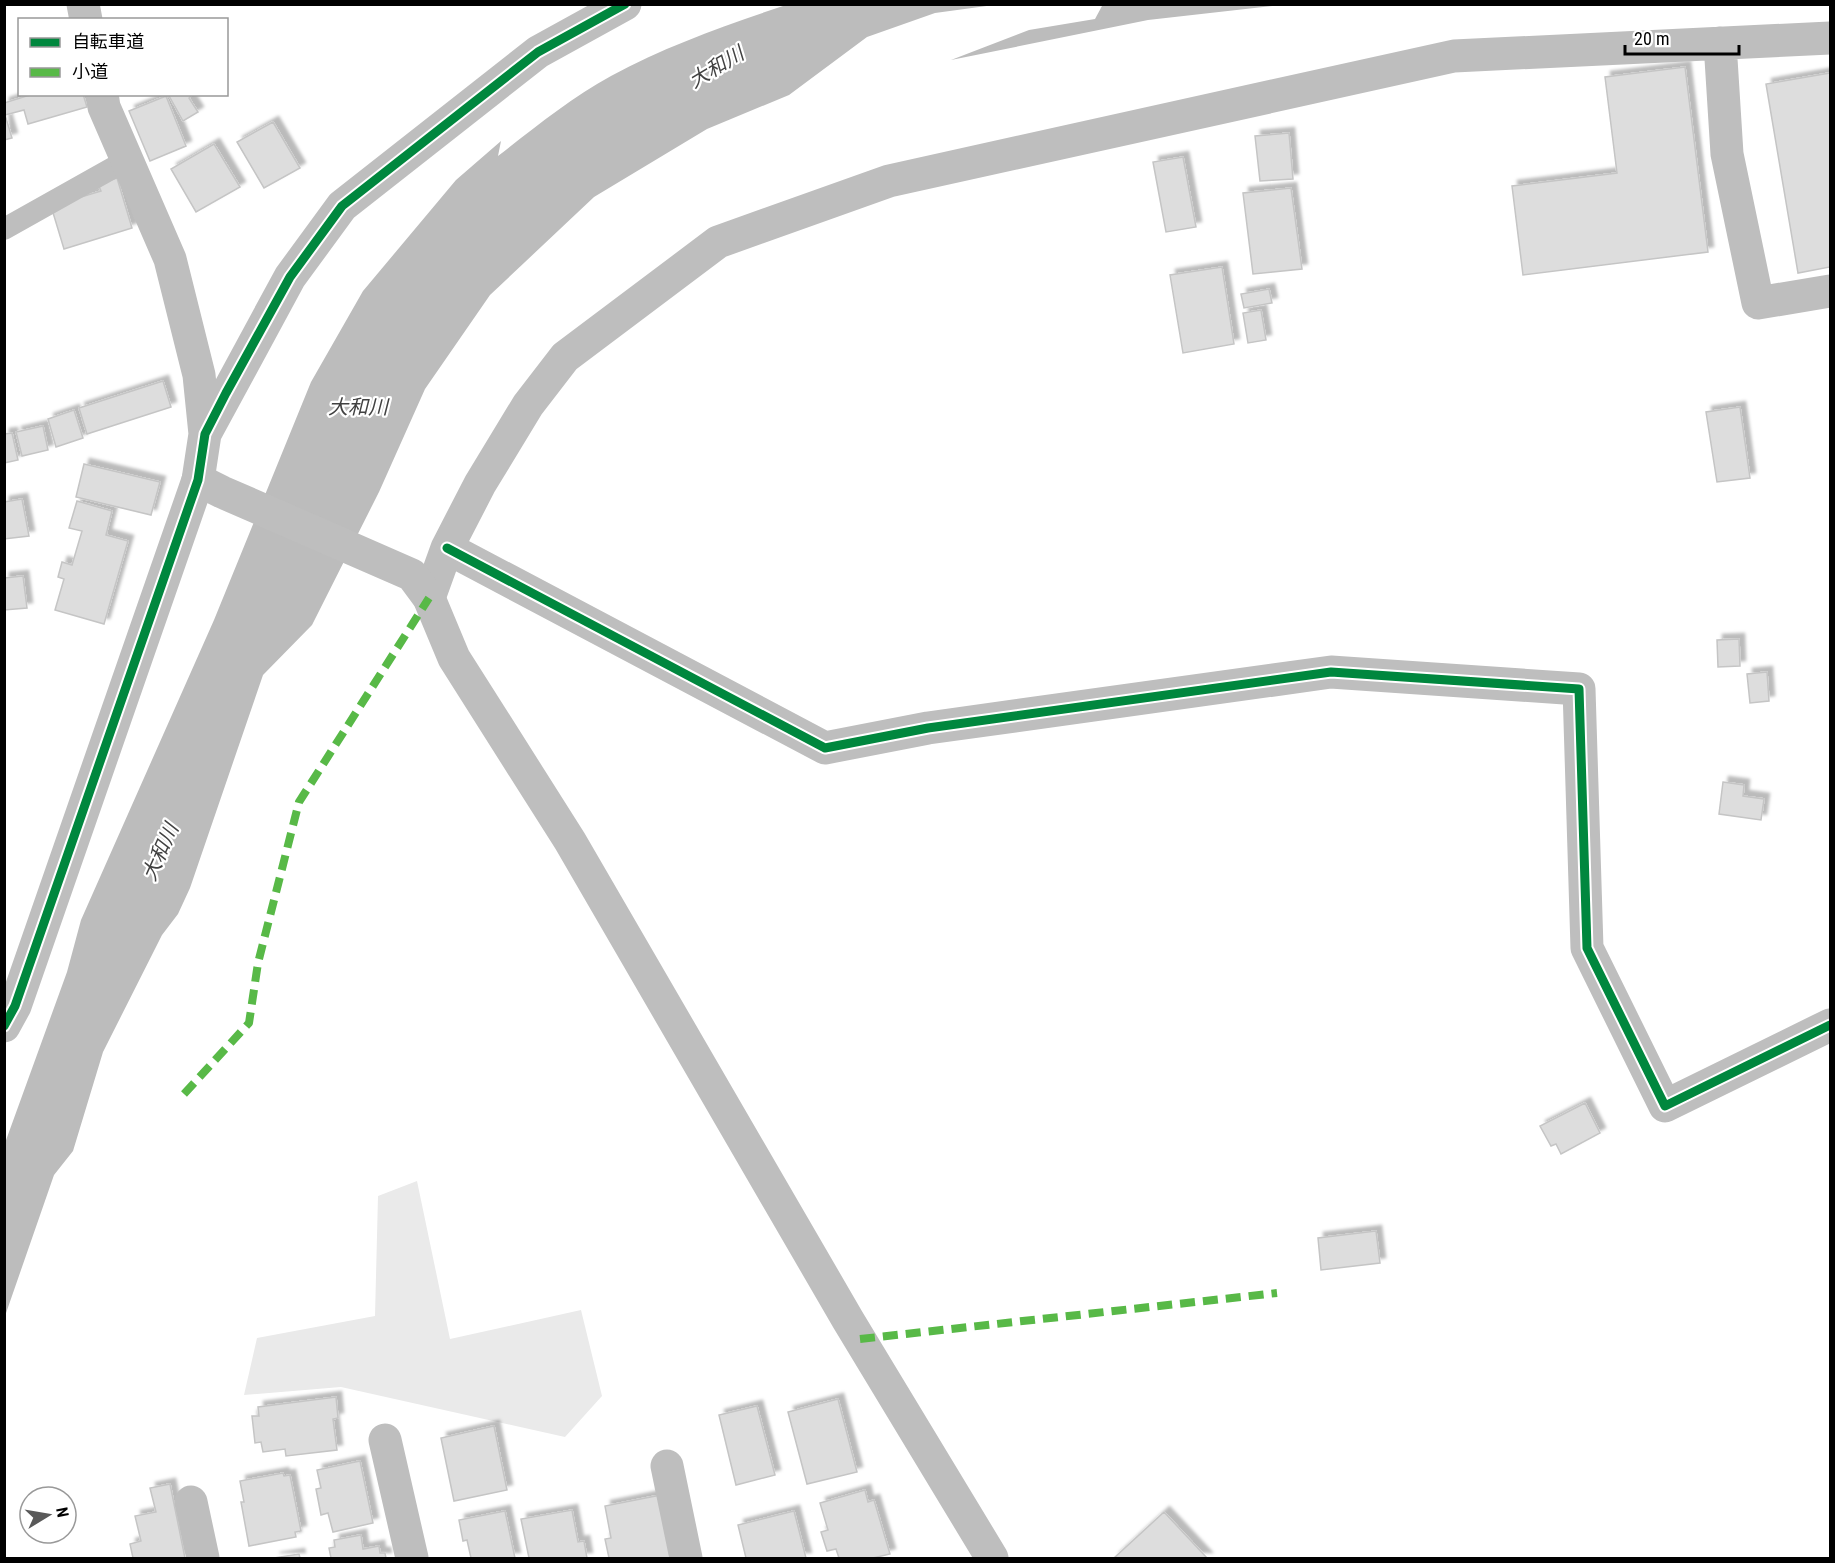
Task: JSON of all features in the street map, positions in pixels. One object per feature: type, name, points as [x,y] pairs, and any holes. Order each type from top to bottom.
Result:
[{"type":"street","points":[[205,434],[290,277],[342,206],[538,52],[625,4]]},
{"type":"street","points":[[421,587],[447,548],[480,484],[528,405],[565,357],[718,242],[889,181],[1454,56],[1830,38]]},
{"type":"street","points":[[1720,43],[1727,154],[1758,303],[1830,291]]},
{"type":"street","points":[[4,1026],[15,1006],[210,486],[199,375],[170,259],[104,107],[102,96]]},
{"type":"street","points":[[210,486],[421,587],[454,658],[570,841],[986,1557]]},
{"type":"street","points":[[447,548],[825,748],[928,728],[1331,672],[1579,689],[1587,948],[1665,1106],[1830,1025]]},
{"type":"street","points":[[385,1440],[412,1558]]},
{"type":"street","points":[[667,1466],[687,1558]]},
{"type":"street","points":[[191,1502],[203,1558]]},
{"type":"lane","points":[[4,229],[127,160]]},
{"type":"shaded area","points":[[417,1181],[450,1339],[581,1310],[602,1396],[565,1437],[341,1387],[244,1395],[257,1338],[375,1316],[378,1196]]},
{"type":"water","name":"大和川","points":[[786,5],[994,5],[935,13],[867,37],[789,95],[707,129],[594,197],[490,295],[425,389],[379,492],[312,625],[263,675],[190,888],[178,914],[162,935],[103,1052],[73,1151],[54,1175],[5,1316],[5,1143],[67,972],[81,920],[214,620],[311,382],[363,291],[456,180],[501,141],[498,156],[567,104],[611,76],[719,28]]},
{"type":"water","points":[[1096,5],[1281,5],[1148,20],[951,60],[1029,30],[1095,19],[1102,6]]},
{"type":"building","points":[[1685,67],[1708,252],[1523,275],[1512,186],[1617,173],[1605,77]]},
{"type":"building","points":[[1830,73],[1830,267],[1798,273],[1766,84]]},
{"type":"building","points":[[27,96],[84,96],[87,107],[28,124],[24,110],[5,115],[12,138],[4,140],[4,103]]},
{"type":"building","points":[[166,96],[186,146],[150,161],[129,111]]},
{"type":"building","points":[[169,96],[191,96],[189,98],[198,112],[183,121]]},
{"type":"building","points":[[273,122],[300,168],[264,188],[237,142]]},
{"type":"building","points":[[1289,133],[1293,179],[1260,181],[1255,136]]},
{"type":"building","points":[[214,144],[240,187],[196,212],[171,169]]},
{"type":"building","points":[[1183,157],[1196,227],[1166,232],[1153,162]]},
{"type":"building","points":[[117,178],[132,228],[64,249],[51,206],[101,191],[98,184]]},
{"type":"building","points":[[1291,188],[1302,269],[1253,274],[1243,193]]},
{"type":"building","points":[[1222,267],[1234,344],[1183,353],[1170,275]]},
{"type":"building","points":[[1269,289],[1272,303],[1244,308],[1241,294]]},
{"type":"building","points":[[1261,310],[1266,340],[1248,343],[1243,313]]},
{"type":"building","points":[[163,381],[171,407],[87,434],[79,408]]},
{"type":"building","points":[[1740,407],[1750,478],[1717,482],[1706,412]]},
{"type":"building","points":[[74,410],[83,438],[56,447],[48,419]]},
{"type":"building","points":[[43,426],[48,450],[22,456],[16,432]]},
{"type":"building","points":[[12,433],[18,460],[4,463],[4,434]]},
{"type":"building","points":[[84,464],[160,482],[151,515],[76,497]]},
{"type":"building","points":[[22,499],[29,536],[4,539],[4,502]]},
{"type":"building","points":[[77,501],[112,511],[106,535],[128,541],[104,624],[55,610],[64,579],[58,577],[62,562],[72,565],[82,531],[69,528]]},
{"type":"building","points":[[23,576],[27,608],[4,610],[4,578]]},
{"type":"building","points":[[1739,639],[1740,666],[1718,667],[1717,640]]},
{"type":"building","points":[[1767,672],[1769,701],[1750,703],[1747,674]]},
{"type":"building","points":[[1723,782],[1744,785],[1743,796],[1764,799],[1761,820],[1719,814]]},
{"type":"building","points":[[1585,1103],[1600,1133],[1561,1154],[1556,1144],[1551,1146],[1540,1126]]},
{"type":"building","points":[[1376,1231],[1380,1263],[1321,1270],[1318,1238]]},
{"type":"building","points":[[336,1397],[338,1418],[333,1419],[337,1450],[286,1456],[285,1449],[263,1452],[261,1442],[255,1443],[252,1416],[259,1416],[258,1407]]},
{"type":"building","points":[[838,1399],[857,1472],[807,1484],[788,1412]]},
{"type":"building","points":[[757,1406],[775,1475],[736,1485],[719,1415]]},
{"type":"building","points":[[494,1426],[507,1490],[454,1501],[441,1438]]},
{"type":"building","points":[[360,1461],[373,1523],[333,1532],[328,1513],[321,1515],[316,1489],[321,1488],[317,1470]]},
{"type":"building","points":[[283,1473],[284,1476],[290,1475],[301,1531],[295,1532],[296,1537],[249,1546],[241,1502],[244,1502],[240,1481]]},
{"type":"building","points":[[170,1484],[185,1558],[133,1558],[130,1544],[141,1541],[135,1516],[156,1512],[150,1488]]},
{"type":"building","points":[[865,1490],[868,1502],[874,1500],[890,1554],[873,1558],[839,1558],[836,1549],[827,1551],[821,1532],[828,1530],[820,1503]]},
{"type":"building","points":[[666,1494],[678,1558],[609,1558],[605,1539],[611,1538],[605,1506]]},
{"type":"building","points":[[572,1510],[578,1542],[584,1541],[587,1558],[529,1558],[521,1519]]},
{"type":"building","points":[[505,1511],[515,1558],[471,1558],[467,1540],[463,1541],[459,1520]]},
{"type":"building","points":[[794,1511],[806,1558],[746,1558],[738,1525]]},
{"type":"building","points":[[1164,1512],[1207,1558],[1114,1558]]},
{"type":"building","points":[[361,1535],[363,1549],[379,1546],[380,1553],[385,1553],[386,1558],[331,1558],[329,1548],[335,1547],[334,1540]]},
{"type":"building","points":[[299,1554],[300,1558],[274,1558]]},
{"type":"marked path","points":[[184,1094],[249,1023],[258,963],[299,802],[429,598]]},
{"type":"marked path","points":[[860,1339],[1277,1293]]},
{"type":"cycle path","points":[[4,1026],[15,1006],[198,480],[205,434],[290,277],[342,206],[538,52],[625,4]]},
{"type":"cycle path","points":[[447,548],[825,748],[928,728],[1331,672],[1579,689],[1587,948],[1665,1106],[1830,1025]]}]
